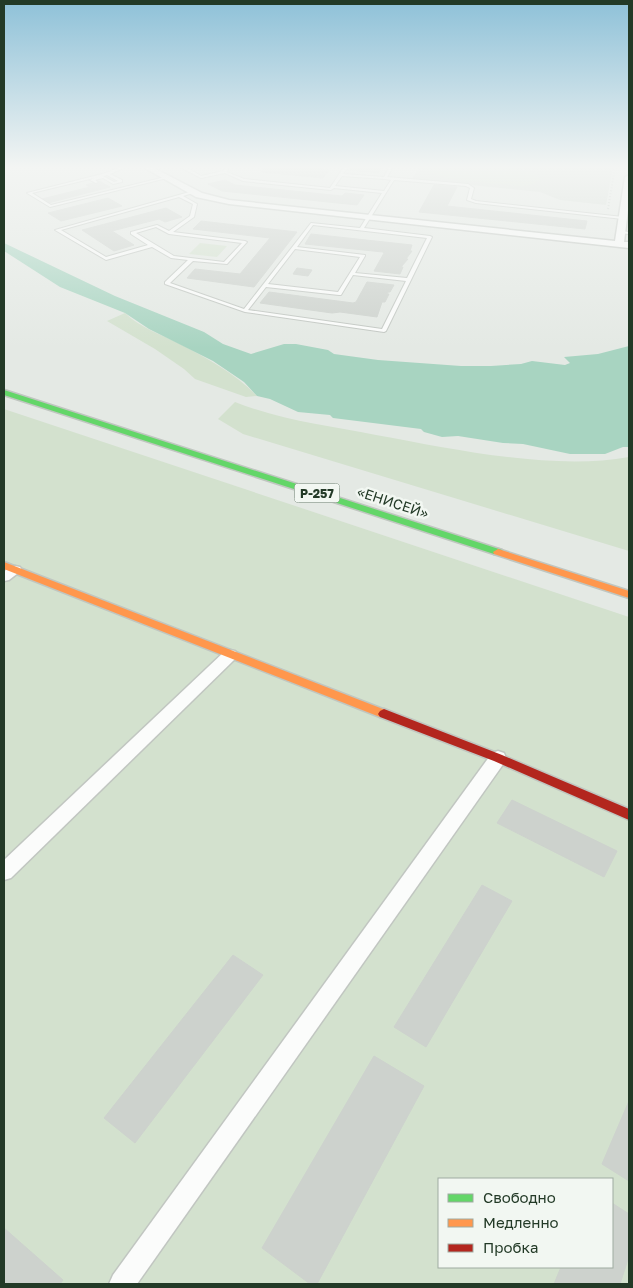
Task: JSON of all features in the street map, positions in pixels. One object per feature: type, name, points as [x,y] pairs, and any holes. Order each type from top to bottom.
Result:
[{"type":"main road","name":"«ЕНИСЕЙ»","points":[[4,392],[629,594]]},
{"type":"main road","points":[[7,571],[498,758],[629,815]]},
{"type":"street","points":[[463,227],[629,245]]},
{"type":"street","points":[[619,244],[625,233]]},
{"type":"street","points":[[4,872],[230,655]]},
{"type":"street","points":[[122,1284],[498,758]]},
{"type":"lane","points":[[67,227],[57,230],[106,259],[152,245]]},
{"type":"lane","points":[[153,227],[132,233],[173,257],[225,263],[244,242],[169,232],[159,227]]},
{"type":"lane","points":[[169,232],[177,227]]},
{"type":"lane","points":[[245,311],[310,227]]},
{"type":"lane","points":[[192,259],[168,283],[245,311],[384,331],[430,237],[337,227]]},
{"type":"lane","points":[[265,285],[339,294],[364,256],[294,248]]},
{"type":"lane","points":[[352,274],[409,280]]},
{"type":"shaded area","points":[[4,243],[115,296],[204,332],[223,344],[251,354],[284,344],[296,344],[328,350],[334,354],[378,360],[461,366],[521,364],[532,361],[565,365],[570,363],[564,357],[598,354],[629,346],[629,447],[623,447],[605,454],[570,454],[523,444],[458,436],[442,437],[424,432],[421,429],[298,412],[270,399],[257,396],[244,382],[213,361],[149,329],[125,313],[60,287],[4,251]]},
{"type":"shaded area","points":[[200,243],[227,246],[217,257],[189,254]]},
{"type":"shaded area","points":[[125,313],[144,327],[180,344],[221,367],[240,380],[257,396],[246,397],[195,379],[155,349],[107,321]]},
{"type":"shaded area","points":[[235,402],[305,422],[470,452],[536,460],[599,461],[629,457],[629,551],[243,434],[218,419]]},
{"type":"shaded area","points":[[4,409],[629,617],[629,1284],[4,1284]]},
{"type":"building","points":[[93,227],[127,227],[112,231],[134,245],[114,251],[82,230]]},
{"type":"building","points":[[195,227],[254,227],[297,232],[254,287],[187,278],[195,269],[240,274],[270,238],[193,229]]},
{"type":"building","points":[[567,227],[585,227],[585,229]]},
{"type":"building","points":[[311,234],[412,245],[410,251],[412,251],[401,267],[403,267],[400,274],[374,271],[383,252],[305,244]]},
{"type":"building","points":[[297,268],[312,270],[308,276],[293,274]]},
{"type":"building","points":[[367,282],[394,285],[390,292],[388,292],[387,294],[389,294],[385,302],[382,302],[377,317],[260,303],[269,292],[353,303],[356,302]]},
{"type":"building","points":[[512,800],[617,851],[604,877],[497,823]]},
{"type":"building","points":[[482,885],[512,901],[426,1047],[394,1027]]},
{"type":"building","points":[[233,955],[263,975],[135,1143],[104,1118]]},
{"type":"building","points":[[374,1056],[424,1086],[317,1284],[310,1284],[262,1248]]},
{"type":"building","points":[[629,1101],[629,1181],[602,1164]]},
{"type":"building","points":[[613,1204],[629,1214],[629,1256],[620,1284],[554,1284],[561,1268],[613,1268]]},
{"type":"building","points":[[4,1228],[63,1280],[60,1284],[4,1284]]},
{"type":"traffic: fast","points":[[4,392],[498,552]]},
{"type":"traffic: slow","points":[[498,552],[629,595]]},
{"type":"traffic: slow","points":[[4,565],[384,714]]},
{"type":"traffic: jam","points":[[384,714],[498,758],[629,815]]}]
